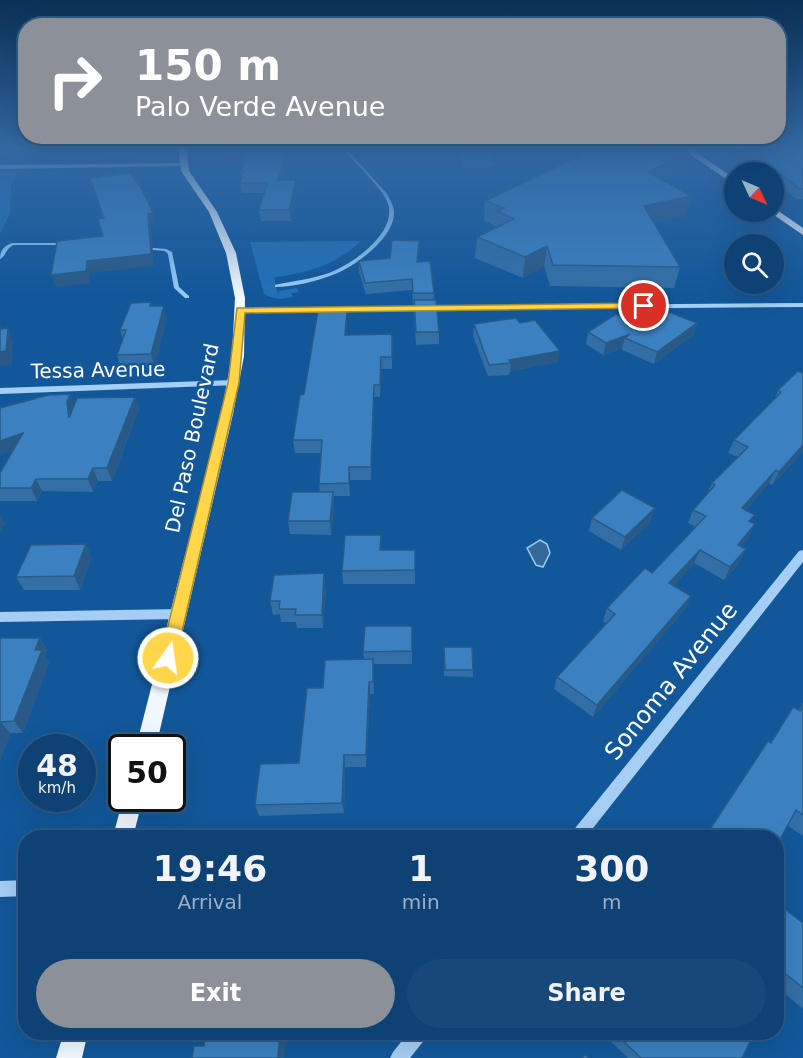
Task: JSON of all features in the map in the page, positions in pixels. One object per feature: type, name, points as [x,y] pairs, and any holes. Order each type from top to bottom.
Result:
[{"type":"main road","name":"Del Paso Boulevard","points":[[149,734],[234,383],[240,310],[237,278],[227,242],[213,212],[202,197]]},
{"type":"main road","points":[[784,219],[803,232]]},
{"type":"main road","points":[[125,830],[129,812]]},
{"type":"main road","points":[[69,1058],[74,1040]]},
{"type":"street","points":[[240,310],[803,305]]},
{"type":"street","name":"Tessa Avenue","points":[[0,391],[234,383]]},
{"type":"street","name":"Sonoma Avenue","points":[[583,830],[803,554]]},
{"type":"street","points":[[0,617],[180,614]]},
{"type":"street","points":[[0,889],[18,888]]},
{"type":"street","points":[[399,1058],[414,1040]]},
{"type":"shaded area","points":[[0,197],[11,197],[10,213],[0,234]]},
{"type":"shaded area","points":[[361,241],[332,262],[310,270],[274,277],[278,294],[279,291],[297,288],[299,292],[291,293],[293,297],[282,299],[264,294],[250,242]]},
{"type":"shaded area","points":[[540,540],[547,544],[550,553],[543,567],[536,565],[527,548]]},
{"type":"building","points":[[97,197],[145,197],[153,213],[148,214],[151,254],[87,261],[86,271],[51,275],[57,241],[103,236],[98,219],[104,218]]},
{"type":"building","points":[[263,197],[292,197],[289,210],[259,210]]},
{"type":"building","points":[[493,197],[685,197],[644,206],[680,267],[553,265],[547,246],[525,257],[477,237],[514,219],[497,211],[504,208],[485,201]]},
{"type":"building","points":[[392,240],[419,241],[417,262],[430,261],[434,293],[413,293],[412,279],[365,283],[359,261],[390,258]]},
{"type":"building","points":[[414,300],[436,300],[439,332],[416,332]]},
{"type":"building","points":[[151,302],[150,306],[164,306],[151,354],[117,355],[126,330],[120,330],[131,303]]},
{"type":"building","points":[[664,310],[697,323],[657,352],[625,338],[630,334],[606,343],[588,332],[616,314],[642,325]]},
{"type":"building","points":[[318,311],[347,311],[345,335],[392,334],[392,357],[381,357],[380,385],[374,385],[371,467],[349,467],[349,483],[319,484],[322,440],[293,440],[300,395],[304,394]]},
{"type":"building","points":[[516,318],[520,323],[535,320],[560,351],[509,360],[511,363],[489,365],[474,324]]},
{"type":"building","points":[[0,326],[1,329],[8,328],[6,351],[0,352]]},
{"type":"building","points":[[798,371],[803,373],[803,445],[779,472],[776,470],[742,508],[755,515],[749,521],[755,524],[738,545],[746,549],[730,567],[700,550],[669,583],[691,596],[597,705],[557,677],[615,614],[607,608],[645,568],[652,573],[706,516],[693,510],[715,485],[712,483],[748,447],[734,440],[781,392],[778,390]]},
{"type":"building","points":[[70,394],[67,402],[69,418],[77,398],[135,397],[107,468],[93,468],[88,479],[36,479],[31,488],[0,488],[0,473],[23,433],[0,441],[0,408],[48,395]]},
{"type":"building","points":[[622,490],[655,508],[625,537],[592,518]]},
{"type":"building","points":[[292,492],[333,492],[330,521],[288,521]]},
{"type":"building","points":[[345,535],[381,535],[380,550],[415,550],[415,570],[342,571]]},
{"type":"building","points":[[86,544],[74,576],[16,577],[31,545]]},
{"type":"building","points":[[324,573],[322,615],[295,615],[296,609],[279,609],[280,601],[270,601],[274,575]]},
{"type":"building","points":[[365,626],[412,626],[412,651],[363,652]]},
{"type":"building","points":[[0,638],[40,638],[35,650],[42,650],[14,721],[1,722],[0,725]]},
{"type":"building","points":[[444,647],[472,647],[473,670],[445,670]]},
{"type":"building","points":[[373,659],[373,682],[369,682],[366,755],[344,755],[342,803],[255,805],[260,764],[299,763],[307,688],[323,688],[325,660]]},
{"type":"building","points":[[803,706],[803,815],[796,810],[784,832],[784,830],[710,830],[768,741],[771,743],[793,707],[800,711]]},
{"type":"building","points":[[784,908],[803,923],[803,988],[784,973]]},
{"type":"building","points":[[205,1040],[279,1040],[278,1058],[192,1058],[194,1046],[204,1046]]},
{"type":"building","points":[[622,1040],[748,1040],[750,1042],[742,1058],[641,1058]]},
{"type":"waterway","points":[[277,286],[336,272],[366,253],[384,233],[390,222],[392,212],[386,197]]},
{"type":"waterway","points":[[0,258],[6,247],[12,244],[66,244]]},
{"type":"waterway","points":[[144,248],[166,250],[170,253],[177,288],[187,297]]},
{"type":"route","points":[[168,658],[234,383],[240,310],[644,306]]}]
